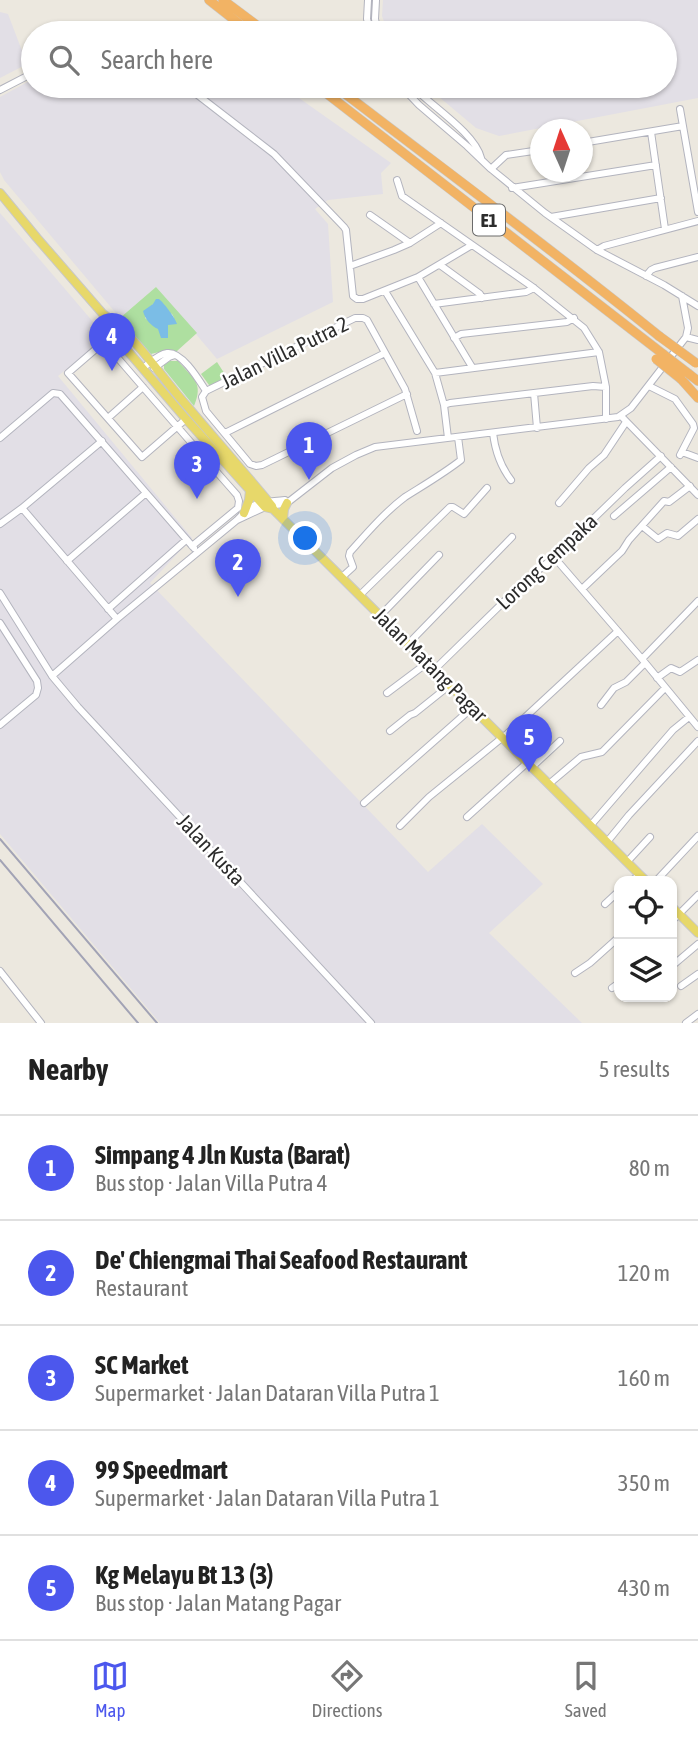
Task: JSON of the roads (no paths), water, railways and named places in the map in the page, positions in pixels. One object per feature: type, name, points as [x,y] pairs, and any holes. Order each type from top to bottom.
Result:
[{"type":"highway","points":[[209,0],[236,21]]},
{"type":"highway","points":[[223,0],[251,21]]},
{"type":"highway","name":"E1","points":[[332,98],[648,343],[651,352],[685,377]]},
{"type":"highway","name":"E1","points":[[351,98],[697,364]]},
{"type":"highway","points":[[685,377],[698,381]]},
{"type":"highway","points":[[685,377],[698,398]]},
{"type":"main road","points":[[0,193],[103,314],[116,323],[229,453],[252,488],[244,513]]},
{"type":"main road","points":[[103,314],[109,329],[186,419],[226,464],[269,504]]},
{"type":"main road","points":[[226,464],[225,454],[229,453]]},
{"type":"main road","points":[[252,488],[266,490],[269,504]]},
{"type":"main road","points":[[283,519],[284,509],[289,501]]},
{"type":"main road","name":"Jalan Matang Pagar","points":[[269,504],[641,876]]},
{"type":"main road","points":[[677,911],[698,933]]},
{"type":"street","points":[[368,0],[368,21]]},
{"type":"street","points":[[375,21],[376,0]]},
{"type":"street","points":[[0,90],[21,79]]},
{"type":"street","points":[[202,98],[274,154],[346,230],[353,296],[357,299],[418,277],[472,245]]},
{"type":"street","points":[[412,98],[512,188],[551,217],[597,250],[698,306]]},
{"type":"street","points":[[425,98],[469,137],[479,150],[481,160]]},
{"type":"street","points":[[680,109],[698,212]]},
{"type":"street","points":[[593,141],[683,126]]},
{"type":"street","points":[[650,132],[665,229]]},
{"type":"street","points":[[491,169],[505,156],[530,152]]},
{"type":"street","points":[[512,188],[656,165]]},
{"type":"street","points":[[397,180],[402,196],[534,288],[584,328],[599,352],[606,387],[606,419]]},
{"type":"street","points":[[551,217],[661,198]]},
{"type":"street","points":[[370,215],[410,243]]},
{"type":"street","points":[[597,250],[698,221]]},
{"type":"street","points":[[350,266],[410,243],[441,223]]},
{"type":"street","points":[[646,276],[655,268],[698,257]]},
{"type":"street","points":[[440,265],[482,298]]},
{"type":"street","points":[[418,277],[472,368]]},
{"type":"street","points":[[434,304],[526,292],[534,288]]},
{"type":"street","points":[[385,291],[435,373],[444,405],[448,438]]},
{"type":"street","points":[[559,503],[604,455],[631,408],[687,337],[682,296]]},
{"type":"street","name":"Jalan Villa Putra 2","points":[[206,391],[355,318],[363,318],[367,320],[407,394],[417,431]]},
{"type":"street","points":[[454,338],[461,334],[567,322],[574,318]]},
{"type":"street","points":[[687,337],[698,340]]},
{"type":"street","points":[[186,419],[177,426],[142,457],[68,373],[104,342],[143,387],[177,426],[237,495],[238,509],[192,546]]},
{"type":"street","points":[[435,373],[599,352]]},
{"type":"street","points":[[225,433],[385,353]]},
{"type":"street","points":[[145,371],[159,355],[177,355],[183,360],[206,391],[202,402],[206,411],[250,464],[256,466],[407,394]]},
{"type":"street","points":[[444,405],[593,386],[606,387]]},
{"type":"street","points":[[649,386],[675,399],[694,424],[681,454],[698,458]]},
{"type":"street","points":[[108,418],[143,387]]},
{"type":"street","points":[[0,438],[57,392],[198,553]]},
{"type":"street","points":[[534,393],[537,428]]},
{"type":"street","points":[[51,676],[244,513],[269,504],[289,501],[332,468],[375,447],[624,419],[698,495]]},
{"type":"street","points":[[493,433],[505,473],[511,480]]},
{"type":"street","points":[[342,577],[353,567],[350,552],[380,520],[404,498],[461,460],[458,437]]},
{"type":"street","points":[[0,524],[102,441]]},
{"type":"street","name":"Lorong Cempaka","points":[[387,693],[431,666],[554,557],[661,456]]},
{"type":"street","points":[[614,516],[671,467]]},
{"type":"street","points":[[582,589],[622,551],[664,501],[669,502],[690,486]]},
{"type":"street","points":[[360,595],[450,507],[464,514],[487,488]]},
{"type":"street","points":[[67,561],[146,492]]},
{"type":"street","points":[[237,520],[269,504]]},
{"type":"street","points":[[22,508],[117,619]]},
{"type":"street","points":[[642,526],[657,539],[667,533],[677,537],[698,519]]},
{"type":"street","points":[[205,536],[211,542]]},
{"type":"street","points":[[408,644],[512,537]]},
{"type":"street","points":[[108,608],[186,540]]},
{"type":"street","points":[[380,617],[439,555]]},
{"type":"street","points":[[554,557],[698,727]]},
{"type":"street","name":"Jalan Kusta","points":[[0,593],[51,676],[370,1023]]},
{"type":"street","points":[[601,705],[614,688],[626,682],[698,601]]},
{"type":"street","points":[[0,623],[37,681],[38,688],[36,695],[0,724]]},
{"type":"street","points":[[400,826],[429,797],[502,737],[618,631]]},
{"type":"street","points":[[0,642],[8,636]]},
{"type":"street","points":[[657,678],[671,668],[682,671],[698,660]]},
{"type":"street","points":[[390,731],[450,685]]},
{"type":"street","points":[[549,783],[581,757],[602,752],[665,688]]},
{"type":"street","points":[[365,803],[473,708]]},
{"type":"street","points":[[591,825],[673,730],[690,717]]},
{"type":"street","points":[[467,817],[560,741]]},
{"type":"street","points":[[607,842],[698,741]]},
{"type":"street","points":[[661,876],[698,836]]},
{"type":"street","points":[[627,862],[650,837]]},
{"type":"street","points":[[677,917],[698,895]]},
{"type":"street","points":[[605,904],[614,896]]},
{"type":"street","points":[[575,973],[617,939]]},
{"type":"street","points":[[677,962],[698,944]]},
{"type":"street","points":[[0,971],[41,1023]]},
{"type":"street","points":[[681,986],[698,974]]},
{"type":"street","points":[[687,1023],[698,1014]]},
{"type":"water","points":[[156,299],[164,304],[177,324],[168,325],[168,338],[161,338],[158,329],[149,322],[143,311]]},
{"type":"railway","points":[[0,839],[157,1023]]},
{"type":"railway","points":[[0,860],[138,1023]]},
{"type":"place","name":"99 Speedmart","points":[[112,371]]},
{"type":"place","name":"Simpang 4 Jln Kusta (Barat)","points":[[309,480]]},
{"type":"place","name":"SC Market","points":[[197,499]]},
{"type":"place","name":"De' Chiengmai Thai Seafood Restaurant","points":[[238,597]]},
{"type":"place","name":"Kg Melayu Bt 13 (3)","points":[[529,772]]}]
